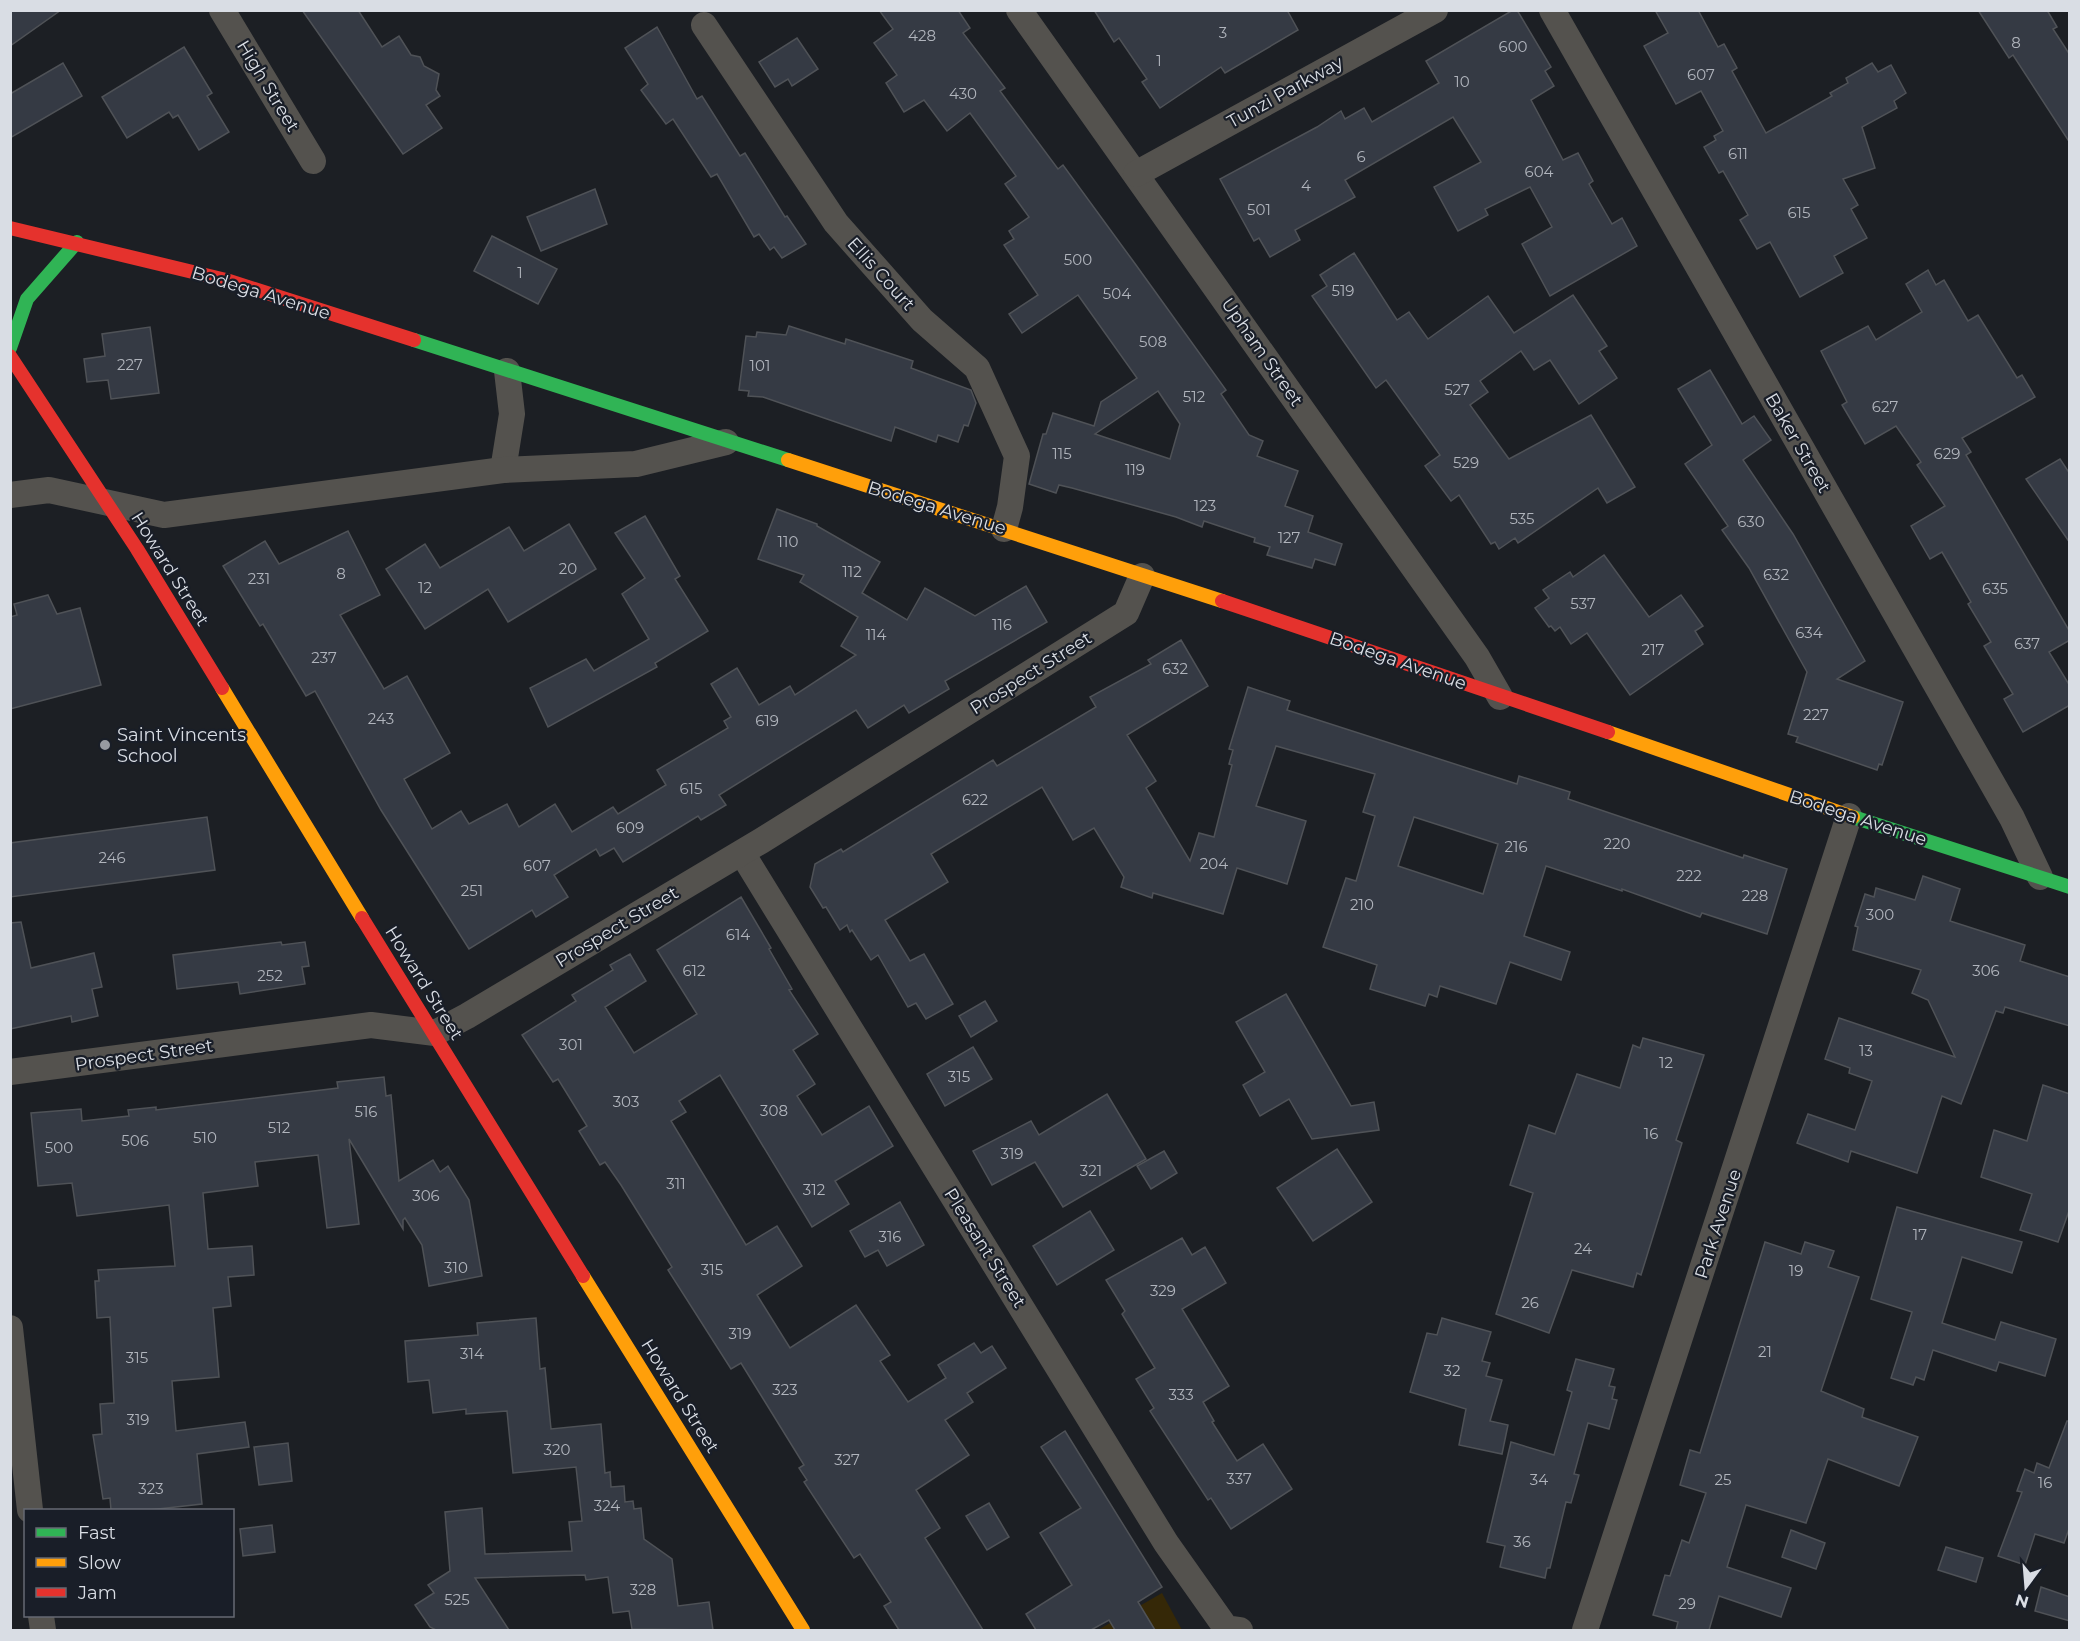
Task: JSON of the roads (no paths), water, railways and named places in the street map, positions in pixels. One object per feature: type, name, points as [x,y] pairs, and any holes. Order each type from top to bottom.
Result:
[{"type":"main road","name":"Bodega Avenue","points":[[10,228],[77,242],[226,280],[726,442],[1004,529],[1394,658],[1500,697],[1849,816],[2070,887]]},
{"type":"main road","points":[[10,348],[27,299],[77,242]]},
{"type":"main road","name":"Howard Street","points":[[10,356],[107,501],[803,1630]]},
{"type":"street","name":"High Street","points":[[222,10],[313,161]]},
{"type":"street","name":"Upham Street","points":[[1019,10],[1477,657],[1500,697]]},
{"type":"street","name":"Tunzi Parkway","points":[[1136,174],[1435,10]]},
{"type":"street","name":"Baker Street","points":[[1552,10],[2012,818],[2040,877]]},
{"type":"street","name":"Ellis Court","points":[[704,25],[836,223],[922,320],[977,368],[1017,456],[1010,507],[1004,529]]},
{"type":"street","points":[[503,470],[512,414],[507,371]]},
{"type":"street","points":[[10,495],[49,490],[164,515],[503,470],[636,464],[726,442]]},
{"type":"street","name":"Prospect Street","points":[[10,1072],[371,1025],[435,1033],[742,853],[1126,613],[1142,576]]},
{"type":"street","name":"Park Avenue","points":[[1586,1630],[1849,816]]},
{"type":"street","name":"Pleasant Street","points":[[742,853],[1166,1543],[1226,1628],[1240,1630]]},
{"type":"street","points":[[10,1328],[30,1509]]},
{"type":"place","name":"Saint Vincents School","points":[[105,745]]}]
